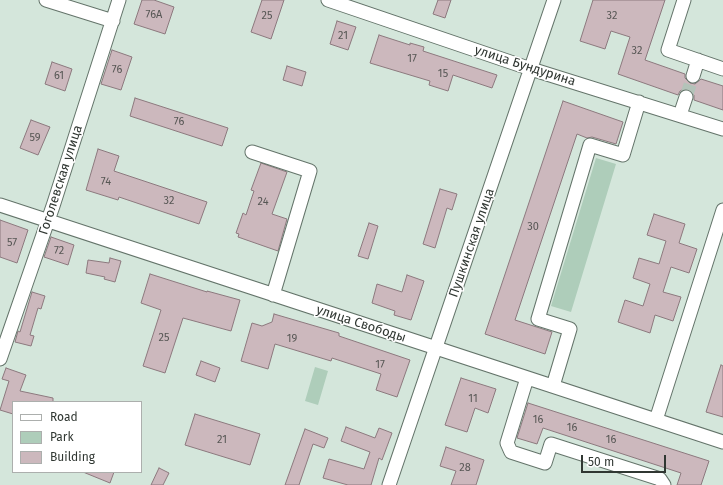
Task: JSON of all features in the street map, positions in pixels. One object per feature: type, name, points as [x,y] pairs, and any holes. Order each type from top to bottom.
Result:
[{"type":"street","points":[[46,0],[113,21]]},
{"type":"street","name":"Гоголевская улица","points":[[0,359],[119,0]]},
{"type":"street","name":"улица Бундурина","points":[[328,0],[531,69],[723,129]]},
{"type":"street","name":"Пушкинская улица","points":[[389,485],[554,0]]},
{"type":"street","points":[[684,0],[668,50],[723,68]]},
{"type":"street","points":[[693,76],[698,60]]},
{"type":"street","points":[[680,115],[686,97]]},
{"type":"street","points":[[553,386],[570,329],[538,319],[590,145],[623,155],[639,102]]},
{"type":"street","points":[[252,152],[310,171],[273,295]]},
{"type":"street","name":"улица Свободы","points":[[0,205],[723,442]]},
{"type":"street","points":[[656,420],[723,210]]},
{"type":"street","points":[[528,378],[507,443],[511,452],[545,463],[551,444],[660,479],[664,485]]},
{"type":"green space","points":[[596,158],[616,164],[571,312],[551,306]]},
{"type":"green space","points":[[315,367],[328,371],[318,405],[305,401]]},
{"type":"building","points":[[142,0],[154,0],[174,7],[165,34],[134,24]]},
{"type":"building","points":[[262,0],[284,0],[271,39],[251,32]]},
{"type":"building","points":[[438,0],[451,0],[445,18],[433,14]]},
{"type":"building","points":[[593,0],[665,0],[645,60],[685,74],[685,78],[690,83],[695,84],[701,79],[723,86],[723,110],[694,100],[694,95],[689,90],[684,89],[680,91],[678,95],[618,74],[630,37],[611,31],[605,49],[580,41]]},
{"type":"building","points":[[337,21],[356,27],[348,50],[330,44]]},
{"type":"building","points":[[379,35],[410,45],[410,43],[424,47],[423,51],[497,75],[492,88],[453,75],[448,91],[429,85],[430,81],[370,63]]},
{"type":"building","points":[[112,50],[132,57],[121,90],[101,84]]},
{"type":"building","points":[[52,62],[72,69],[65,91],[45,84]]},
{"type":"building","points":[[287,66],[306,72],[302,86],[283,80]]},
{"type":"building","points":[[135,98],[228,128],[222,146],[130,116]]},
{"type":"building","points":[[563,101],[623,122],[616,144],[592,137],[587,138],[577,134],[515,320],[552,332],[545,354],[485,334]]},
{"type":"building","points":[[31,120],[50,127],[38,155],[20,148]]},
{"type":"building","points":[[98,149],[119,156],[114,171],[207,202],[199,224],[119,197],[118,200],[86,190]]},
{"type":"building","points":[[261,163],[287,172],[272,214],[287,219],[278,251],[238,237],[239,234],[236,233],[243,213],[246,215],[254,191],[251,190]]},
{"type":"building","points":[[440,189],[457,194],[452,210],[447,208],[435,248],[423,244]]},
{"type":"building","points":[[654,214],[685,224],[679,243],[697,249],[689,273],[671,267],[663,292],[681,297],[673,321],[655,315],[650,333],[618,322],[625,300],[643,306],[650,284],[633,278],[639,258],[659,264],[666,241],[647,235]]},
{"type":"building","points":[[0,220],[28,230],[17,263],[0,257]]},
{"type":"building","points":[[369,223],[378,226],[368,259],[358,256]]},
{"type":"building","points":[[51,237],[74,245],[68,265],[44,257]]},
{"type":"building","points":[[110,258],[121,261],[115,282],[104,279],[105,277],[86,273],[88,260],[109,263]]},
{"type":"building","points":[[150,274],[207,292],[240,300],[231,331],[183,318],[165,373],[143,366],[161,310],[141,303]]},
{"type":"building","points":[[407,275],[424,281],[411,320],[394,315],[395,311],[372,303],[377,284],[402,292]]},
{"type":"building","points":[[32,292],[45,296],[41,309],[38,308],[30,335],[34,336],[31,346],[15,342],[18,331],[20,332]]},
{"type":"building","points":[[274,314],[339,333],[339,336],[410,360],[397,397],[376,390],[381,374],[332,358],[331,361],[275,344],[268,369],[241,361],[252,323],[262,326],[272,322]]},
{"type":"building","points":[[201,361],[220,368],[215,382],[196,375]]},
{"type":"building","points":[[721,365],[723,366],[723,417],[706,412]]},
{"type":"building","points":[[6,368],[26,375],[20,391],[53,398],[53,401],[12,401],[12,414],[0,410],[9,381],[2,379]]},
{"type":"building","points":[[461,378],[496,389],[488,413],[475,408],[467,432],[445,425]]},
{"type":"building","points":[[528,403],[709,461],[701,485],[677,485],[681,473],[543,428],[537,444],[517,438]]},
{"type":"building","points":[[195,414],[260,434],[250,465],[185,445]]},
{"type":"building","points":[[346,427],[375,438],[379,428],[392,433],[382,460],[379,458],[371,485],[348,485],[323,478],[329,459],[364,469],[370,452],[341,441]]},
{"type":"building","points":[[305,429],[328,438],[324,448],[313,444],[299,485],[285,485]]},
{"type":"building","points":[[446,447],[484,460],[476,485],[451,485],[456,471],[440,466]]},
{"type":"building","points":[[159,468],[169,473],[163,485],[151,485]]},
{"type":"building","points":[[85,473],[114,473],[110,483]]},
{"type":"tunnel","points":[[686,97],[693,76]]}]
